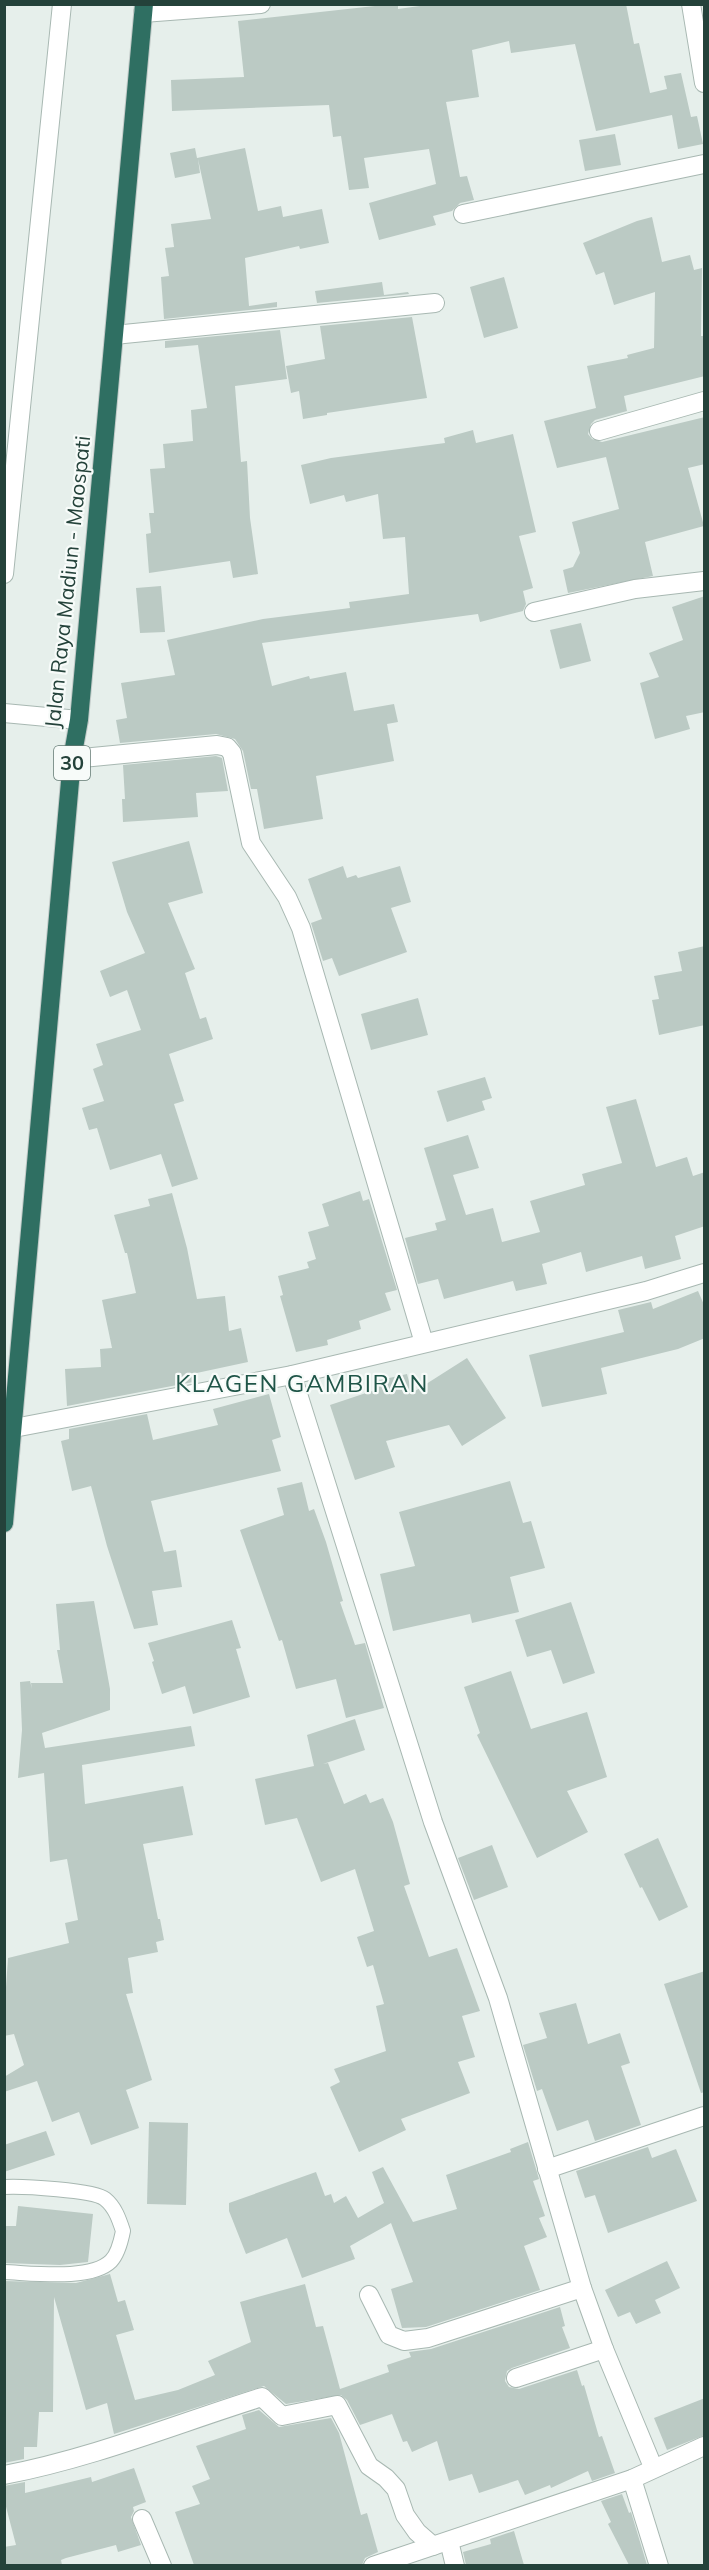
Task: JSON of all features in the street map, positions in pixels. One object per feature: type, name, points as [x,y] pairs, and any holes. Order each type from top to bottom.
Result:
[{"type":"highway","name":"Jalan Raya Madiun - Maospati","points":[[4,1523],[9,1428],[72,759],[79,720],[143,9]]},
{"type":"street","points":[[4,574],[62,4]]},
{"type":"street","points":[[143,9],[261,4]]},
{"type":"street","points":[[691,4],[705,83]]},
{"type":"street","points":[[463,214],[705,165]]},
{"type":"street","points":[[114,335],[435,303]]},
{"type":"street","points":[[599,432],[705,401]]},
{"type":"street","points":[[534,612],[635,589],[705,581]]},
{"type":"street","points":[[4,713],[79,720]]},
{"type":"street","points":[[72,759],[217,745],[227,747],[232,753],[252,843],[287,897],[302,928],[424,1343]]},
{"type":"street","points":[[9,1428],[292,1375],[646,1291],[705,1273]]},
{"type":"street","points":[[292,1375],[433,1822],[498,1998],[582,2288],[604,2349],[653,2467]]},
{"type":"street","points":[[547,2169],[705,2116]]},
{"type":"street","points":[[369,2295],[389,2335],[404,2341],[428,2338],[582,2288]]},
{"type":"street","points":[[516,2378],[604,2349]]},
{"type":"street","points":[[4,2475],[84,2457],[173,2425],[262,2397],[282,2416],[337,2405],[369,2466],[386,2478],[396,2489],[405,2514],[417,2532],[441,2544],[455,2565]]},
{"type":"street","points":[[375,2565],[632,2479],[653,2467],[705,2446]]},
{"type":"street","points":[[632,2479],[659,2565]]},
{"type":"street","points":[[142,2519],[162,2565]]},
{"type":"lane","points":[[4,2187],[89,2193],[104,2198],[116,2211],[123,2231],[113,2259],[104,2267],[81,2273],[4,2272]]},
{"type":"building","points":[[398,4],[398,9],[434,4],[626,4],[634,44],[639,43],[650,93],[667,89],[664,76],[681,73],[691,117],[697,116],[703,144],[678,149],[672,115],[596,131],[575,44],[511,53],[509,41],[472,50],[479,97],[446,102],[460,177],[467,176],[474,200],[460,203],[452,211],[433,216],[436,225],[379,240],[369,203],[436,184],[429,149],[364,158],[369,188],[349,190],[341,136],[333,137],[329,105],[172,111],[171,80],[244,77],[238,21]]},
{"type":"building","points":[[615,134],[621,165],[585,171],[579,140]]},
{"type":"building","points":[[195,148],[197,158],[245,148],[258,211],[281,206],[283,217],[322,209],[329,243],[300,249],[299,246],[245,258],[249,306],[277,302],[277,307],[164,319],[161,277],[169,276],[165,248],[174,247],[171,224],[211,219],[198,159],[200,173],[175,178],[170,153]]},
{"type":"building","points":[[652,217],[662,262],[690,255],[694,270],[702,268],[701,336],[705,336],[705,376],[624,396],[627,411],[595,420],[588,434],[592,439],[602,442],[705,417],[705,464],[688,468],[704,526],[645,542],[653,576],[568,593],[563,570],[573,567],[580,553],[572,522],[619,509],[606,457],[557,468],[544,421],[596,408],[587,366],[628,358],[627,355],[654,348],[655,292],[614,305],[604,272],[596,275],[583,243]]},
{"type":"building","points":[[504,277],[518,328],[484,338],[470,287]]},
{"type":"building","points":[[382,282],[384,295],[408,292],[409,294],[317,303],[315,291]]},
{"type":"building","points":[[412,317],[427,398],[327,413],[327,415],[303,419],[299,391],[291,393],[286,366],[325,359],[320,326]]},
{"type":"building","points":[[280,330],[287,379],[235,386],[241,462],[247,461],[250,518],[258,574],[233,578],[230,561],[149,573],[146,534],[151,533],[149,513],[154,513],[150,469],[165,468],[163,444],[193,441],[191,410],[207,408],[198,345],[165,348],[165,341]]},
{"type":"building","points":[[473,430],[476,443],[513,434],[536,532],[519,536],[533,588],[523,591],[526,604],[523,611],[480,622],[478,614],[262,643],[272,686],[309,676],[310,679],[346,672],[354,711],[394,704],[398,722],[387,724],[394,761],[316,776],[323,819],[264,829],[257,789],[251,789],[243,751],[235,739],[216,734],[120,743],[116,720],[127,718],[121,683],[175,675],[167,640],[263,619],[350,608],[349,602],[409,594],[405,537],[383,539],[378,494],[346,502],[344,495],[310,504],[301,465],[331,458],[445,443],[444,438]]},
{"type":"building","points":[[161,586],[165,632],[140,633],[136,588]]},
{"type":"building","points":[[705,596],[705,712],[686,716],[690,729],[655,739],[640,683],[659,677],[649,653],[683,640],[672,607]]},
{"type":"building","points":[[581,623],[591,661],[560,669],[550,630]]},
{"type":"building","points":[[216,756],[222,758],[228,791],[196,793],[198,817],[123,822],[122,799],[125,799],[123,765]]},
{"type":"building","points":[[189,841],[203,893],[168,903],[195,969],[185,973],[200,1019],[206,1017],[213,1039],[169,1054],[184,1101],[174,1104],[198,1179],[172,1187],[161,1154],[110,1170],[97,1128],[89,1130],[82,1108],[104,1101],[93,1069],[103,1065],[96,1044],[141,1030],[127,990],[110,997],[100,971],[145,953],[127,912],[112,862]]},
{"type":"building","points":[[343,866],[347,878],[356,875],[358,878],[400,866],[411,902],[391,908],[407,952],[339,976],[332,958],[323,961],[311,923],[322,919],[308,879]]},
{"type":"building","points":[[705,946],[705,1025],[659,1035],[652,1000],[659,999],[654,976],[682,971],[678,952]]},
{"type":"building","points":[[418,998],[428,1035],[371,1050],[361,1014]]},
{"type":"building","points":[[485,1077],[492,1098],[482,1101],[485,1110],[447,1122],[437,1091]]},
{"type":"building","points":[[636,1099],[656,1167],[687,1157],[693,1176],[705,1172],[705,1226],[675,1236],[681,1259],[645,1269],[642,1256],[586,1272],[581,1252],[542,1264],[547,1284],[516,1291],[513,1281],[444,1299],[438,1279],[418,1284],[405,1238],[437,1230],[435,1223],[446,1220],[424,1148],[468,1135],[479,1168],[453,1175],[466,1215],[493,1208],[502,1242],[540,1232],[530,1201],[585,1185],[582,1174],[622,1163],[606,1107]]},
{"type":"building","points":[[360,1191],[363,1201],[369,1199],[397,1290],[385,1293],[391,1310],[359,1321],[361,1329],[327,1340],[328,1345],[296,1352],[280,1296],[283,1295],[278,1276],[309,1268],[307,1262],[316,1259],[308,1232],[329,1226],[322,1204]]},
{"type":"building","points":[[172,1193],[187,1248],[197,1299],[225,1296],[229,1331],[241,1328],[248,1362],[192,1374],[193,1382],[67,1406],[65,1369],[101,1367],[100,1349],[112,1348],[102,1300],[136,1293],[127,1253],[125,1253],[114,1215],[150,1206],[148,1199]]},
{"type":"building","points":[[698,1291],[705,1307],[705,1338],[678,1349],[601,1368],[607,1394],[542,1407],[529,1355],[624,1332],[618,1310],[651,1302],[653,1309]]},
{"type":"building","points":[[467,1358],[506,1418],[462,1446],[449,1425],[386,1441],[395,1467],[355,1480],[330,1405],[378,1389],[376,1381],[407,1374],[412,1393]]},
{"type":"building","points":[[269,1394],[281,1437],[272,1440],[281,1471],[151,1501],[164,1552],[176,1550],[182,1587],[152,1591],[158,1625],[134,1629],[107,1546],[91,1486],[72,1491],[61,1441],[69,1439],[69,1429],[147,1414],[153,1440],[218,1425],[213,1409]]},
{"type":"building","points":[[510,1481],[523,1523],[531,1521],[545,1568],[510,1577],[519,1612],[472,1623],[470,1614],[393,1631],[380,1574],[415,1566],[399,1512]]},
{"type":"building","points":[[302,1482],[309,1511],[314,1509],[326,1542],[343,1601],[340,1602],[355,1645],[365,1643],[384,1708],[346,1718],[336,1679],[296,1689],[282,1640],[279,1641],[240,1530],[284,1515],[277,1488]]},
{"type":"building","points":[[94,1601],[110,1689],[110,1710],[42,1733],[45,1748],[191,1726],[195,1746],[82,1765],[85,1804],[183,1786],[193,1835],[143,1844],[164,1940],[156,1942],[158,1952],[128,1958],[133,1993],[126,1994],[152,2080],[126,2090],[139,2128],[91,2145],[79,2112],[52,2122],[37,2081],[4,2092],[4,2077],[24,2065],[14,2034],[4,2036],[4,2016],[8,1958],[69,1943],[65,1923],[78,1920],[67,1859],[50,1862],[44,1773],[18,1778],[22,1730],[20,1682],[30,1681],[32,1689],[31,1683],[63,1683],[57,1650],[60,1650],[56,1604]]},
{"type":"building","points":[[571,1602],[595,1673],[563,1684],[551,1650],[527,1657],[515,1620]]},
{"type":"building","points":[[232,1620],[241,1648],[236,1649],[250,1697],[193,1714],[185,1686],[162,1694],[148,1643]]},
{"type":"building","points":[[511,1671],[531,1729],[587,1712],[607,1777],[567,1791],[588,1832],[537,1858],[477,1735],[480,1733],[464,1687]]},
{"type":"building","points":[[355,1719],[365,1750],[323,1764],[328,1763],[344,1804],[366,1794],[370,1803],[383,1798],[393,1822],[410,1884],[404,1886],[429,1957],[457,1948],[480,2011],[462,2016],[475,2057],[458,2062],[470,2093],[401,2119],[406,2130],[359,2152],[330,2087],[340,2082],[334,2069],[386,2051],[376,2006],[384,2004],[373,1965],[367,1967],[357,1937],[374,1931],[355,1869],[321,1882],[297,1818],[265,1825],[255,1779],[314,1766],[307,1735]]},
{"type":"building","points":[[658,1838],[688,1907],[659,1921],[624,1854]]},
{"type":"building","points":[[492,1845],[508,1887],[474,1900],[458,1858]]},
{"type":"building","points":[[705,1971],[705,2092],[701,2093],[664,1984]]},
{"type":"building","points":[[576,2003],[588,2044],[620,2033],[630,2063],[621,2066],[641,2125],[595,2141],[588,2120],[557,2131],[542,2089],[537,2091],[523,2045],[547,2038],[539,2013]]},
{"type":"building","points":[[149,2122],[188,2123],[186,2205],[147,2204]]},
{"type":"building","points":[[46,2131],[55,2155],[4,2172],[4,2145]]},
{"type":"building","points":[[528,2142],[539,2179],[533,2181],[545,2216],[539,2218],[547,2237],[524,2246],[540,2290],[426,2327],[402,2328],[391,2289],[413,2282],[391,2223],[350,2246],[355,2259],[302,2278],[287,2238],[246,2254],[229,2211],[229,2203],[316,2172],[325,2196],[331,2194],[334,2203],[346,2196],[358,2218],[384,2203],[372,2172],[383,2167],[413,2222],[457,2209],[446,2175],[511,2152],[510,2149]]},
{"type":"building","points":[[648,2147],[652,2158],[676,2149],[697,2201],[608,2233],[595,2195],[585,2198],[576,2171]]},
{"type":"building","points":[[18,2206],[93,2214],[88,2262],[60,2265],[4,2263],[4,2226],[16,2226]]},
{"type":"building","points":[[667,2261],[680,2288],[655,2300],[661,2313],[636,2324],[630,2312],[618,2317],[605,2290]]},
{"type":"building","points":[[110,2274],[118,2302],[125,2300],[134,2330],[116,2335],[135,2400],[178,2390],[215,2375],[208,2361],[251,2342],[240,2302],[305,2284],[316,2327],[323,2326],[340,2389],[389,2372],[387,2365],[411,2357],[409,2352],[431,2349],[560,2307],[565,2326],[562,2327],[570,2348],[512,2368],[507,2371],[505,2381],[509,2387],[519,2389],[577,2370],[582,2386],[584,2385],[599,2437],[602,2436],[615,2473],[592,2481],[588,2471],[551,2488],[550,2485],[525,2495],[518,2480],[479,2493],[472,2474],[449,2481],[437,2441],[412,2452],[407,2441],[403,2442],[392,2414],[360,2425],[347,2400],[341,2395],[286,2404],[264,2386],[114,2434],[107,2403],[86,2410],[54,2297],[53,2412],[39,2412],[37,2447],[24,2447],[24,2459],[4,2463],[4,2281],[76,2283]]},
{"type":"building","points":[[705,2398],[705,2435],[667,2450],[654,2418]]},
{"type":"building","points":[[259,2410],[279,2427],[331,2418],[339,2433],[361,2515],[367,2513],[378,2552],[365,2558],[362,2565],[194,2565],[175,2512],[200,2504],[192,2486],[210,2479],[196,2446],[246,2429],[242,2415]]},
{"type":"building","points":[[134,2468],[146,2502],[133,2507],[131,2517],[141,2545],[118,2552],[116,2545],[66,2558],[61,2560],[62,2565],[4,2565],[4,2547],[16,2545],[4,2499],[4,2486],[25,2482],[25,2493],[91,2477],[92,2482]]},
{"type":"building","points":[[622,2494],[629,2513],[631,2512],[647,2565],[629,2565],[608,2524],[611,2522],[601,2501]]},
{"type":"building","points":[[514,2531],[524,2565],[466,2565],[463,2552],[491,2544],[490,2539]]},
{"type":"district","name":"KLAGEN GAMBIRAN","points":[[302,1384]]}]
